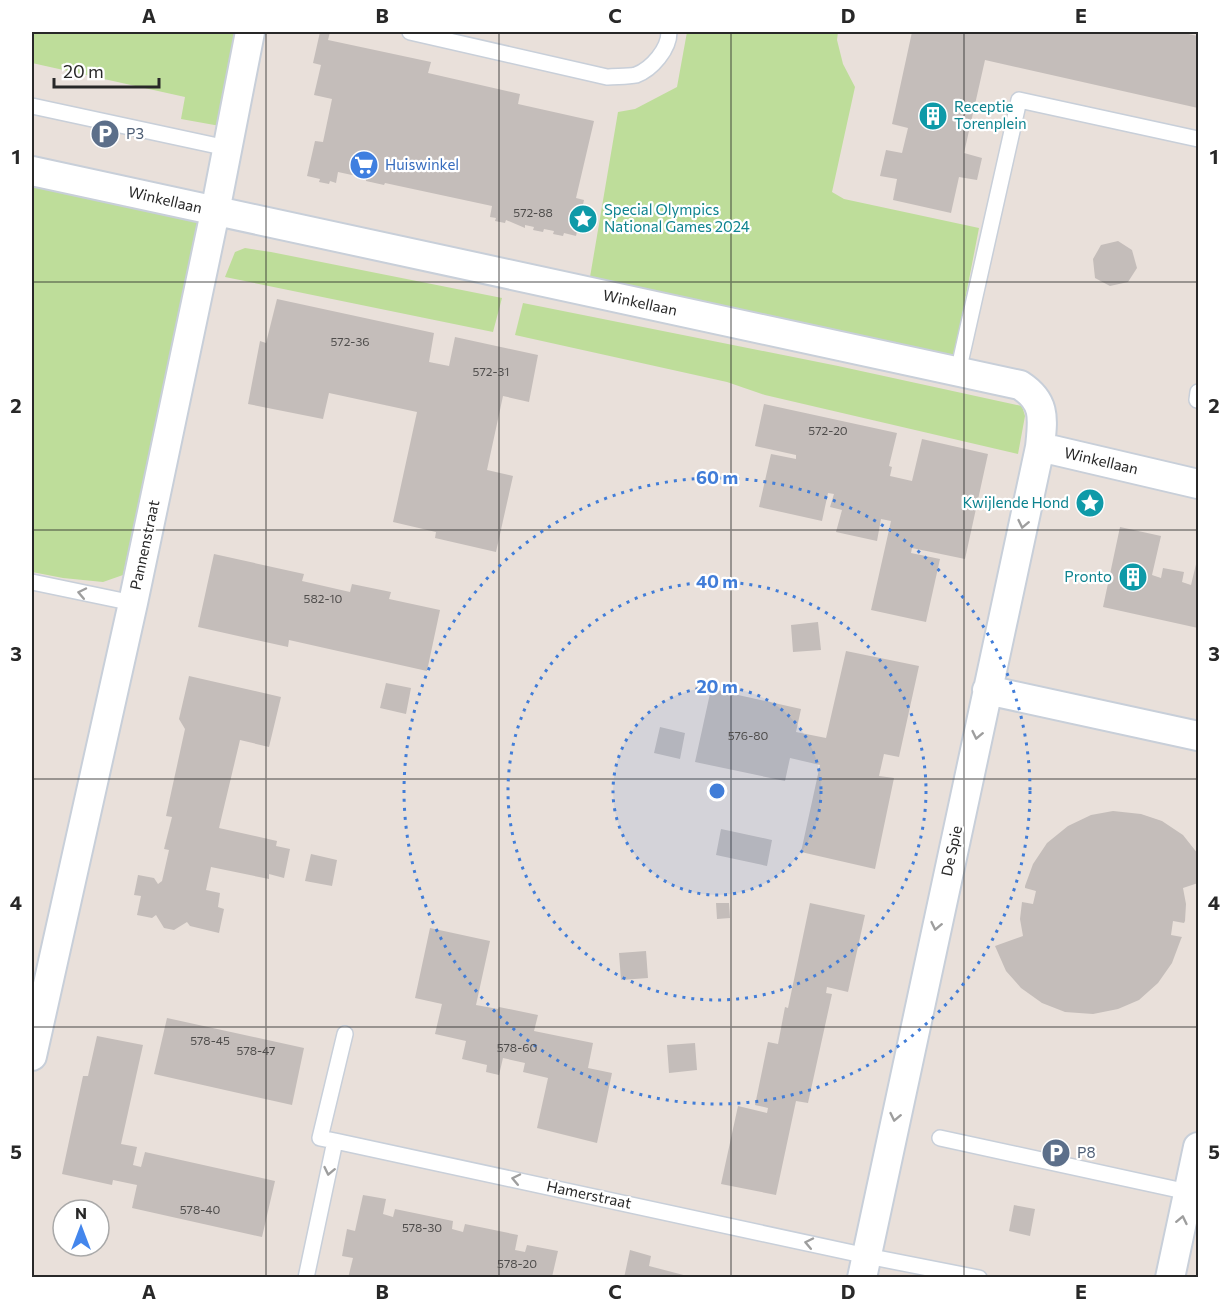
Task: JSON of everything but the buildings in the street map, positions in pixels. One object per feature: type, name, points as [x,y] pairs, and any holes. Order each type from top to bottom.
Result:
[{"type":"street","name":"Pannenstraat","points":[[33,1040],[133,603],[215,212],[250,32]]},
{"type":"street","name":"Winkellaan","points":[[32,171],[1020,385],[1031,392],[1040,405],[1043,419],[1040,447],[1198,484]]},
{"type":"street","name":"De Spie","points":[[864,1267],[1040,447]]},
{"type":"street","points":[[987,690],[1198,736]]},
{"type":"street","points":[[1170,1278],[1198,1147]]},
{"type":"lane","points":[[410,32],[607,77],[636,75],[655,63],[669,38],[669,32]]},
{"type":"lane","points":[[958,372],[1019,100],[1198,139]]},
{"type":"lane","points":[[32,106],[227,148]]},
{"type":"lane","points":[[32,582],[133,603]]},
{"type":"lane","points":[[306,1278],[335,1141],[320,1138],[345,1034]]},
{"type":"lane","points":[[940,1138],[1188,1192]]},
{"type":"lane","name":"Hamerstraat","points":[[335,1141],[864,1267],[979,1278]]},
{"type":"green space","points":[[32,32],[240,32],[220,126],[181,119],[185,97],[32,63]]},
{"type":"green space","points":[[687,32],[838,32],[837,40],[843,64],[855,87],[832,192],[844,199],[979,228],[954,357],[589,283],[618,112],[635,109],[677,87]]},
{"type":"green space","points":[[32,182],[200,216],[123,575],[103,582],[32,572]]},
{"type":"green space","points":[[245,248],[502,298],[493,332],[225,277],[235,252]]},
{"type":"green space","points":[[523,303],[838,366],[1022,406],[1025,416],[1018,454],[765,395],[727,382],[515,335]]},
{"type":"place","name":"Receptie Torenplein","points":[[933,116]]},
{"type":"place","name":"P3","points":[[105,134]]},
{"type":"place","name":"Huiswinkel","points":[[364,165]]},
{"type":"place","name":"Special Olympics National Games 2024","points":[[583,219]]},
{"type":"place","name":"Kwijlende Hond","points":[[1090,503]]},
{"type":"place","name":"Pronto","points":[[1133,577]]},
{"type":"place","name":"P8","points":[[1056,1153]]}]
